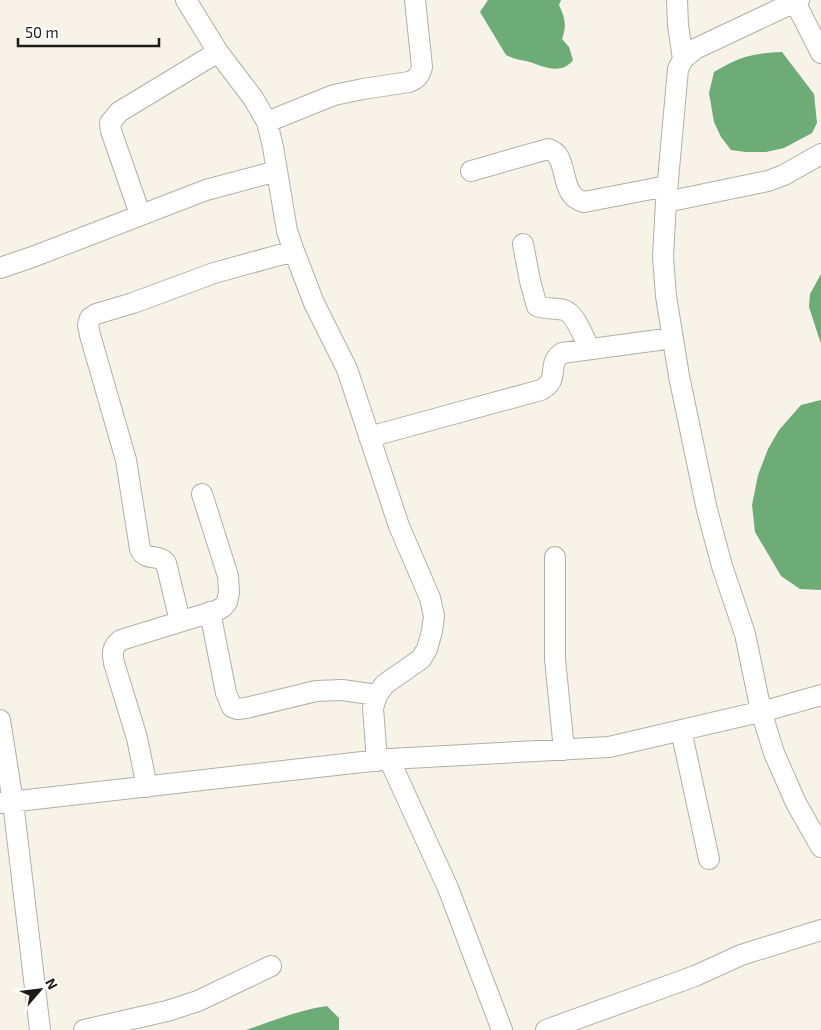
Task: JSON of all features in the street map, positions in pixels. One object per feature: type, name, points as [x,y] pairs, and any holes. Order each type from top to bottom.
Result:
[{"type":"street","points":[[186,0],[218,52],[254,98],[267,122],[287,231],[314,303],[347,369],[399,526],[430,598],[434,616],[427,649],[421,659],[385,684],[377,695],[373,708],[383,760],[448,888],[502,1030]]},
{"type":"street","points":[[267,122],[334,95],[363,88],[409,82],[416,79],[422,67],[415,0]]},
{"type":"street","points":[[677,0],[682,59],[678,69],[666,194],[663,257],[666,296],[679,376],[707,510],[722,566],[745,634],[761,711],[774,752],[796,802],[821,847]]},
{"type":"street","points":[[682,59],[695,50],[797,1],[821,53]]},
{"type":"street","points":[[140,214],[111,132],[110,123],[119,112],[218,52]]},
{"type":"street","points":[[472,172],[548,149],[558,155],[571,194],[577,200],[584,202],[768,181],[784,175],[821,154]]},
{"type":"street","points":[[0,268],[223,184],[277,171]]},
{"type":"street","points":[[523,244],[537,306],[570,312],[589,348]]},
{"type":"street","points":[[180,621],[166,563],[160,558],[142,554],[140,548],[126,460],[90,335],[88,326],[90,318],[107,310],[214,274],[294,251]]},
{"type":"street","points":[[369,437],[541,390],[548,386],[551,381],[555,359],[562,353],[673,338]]},
{"type":"street","points":[[147,787],[137,738],[112,652],[114,645],[121,640],[210,612],[223,607],[227,602],[229,592],[228,576],[202,494]]},
{"type":"street","points":[[555,557],[555,659],[564,750]]},
{"type":"street","points":[[210,612],[226,693],[232,707],[237,709],[246,708],[316,691],[342,690],[377,695]]},
{"type":"street","points":[[6,803],[383,760],[609,747],[821,695]]},
{"type":"street","points":[[0,720],[6,803],[40,1030]]},
{"type":"street","points":[[681,730],[709,858]]},
{"type":"street","points":[[546,1030],[695,976],[741,955],[821,930]]},
{"type":"street","points":[[84,1030],[167,1011],[198,1001],[271,966]]},
{"type":"shaded area","points":[[488,0],[561,0],[559,5],[565,26],[562,39],[569,47],[573,60],[564,67],[554,69],[506,55],[480,12]]},
{"type":"shaded area","points":[[782,52],[814,94],[817,123],[812,133],[784,148],[766,152],[731,150],[721,137],[714,122],[709,93],[714,72],[747,57],[763,53]]},
{"type":"shaded area","points":[[821,274],[821,344],[809,307],[810,294]]},
{"type":"shaded area","points":[[821,400],[821,590],[800,589],[781,576],[755,532],[752,505],[758,475],[768,449],[779,430],[801,405]]},
{"type":"shaded area","points":[[327,1006],[339,1018],[339,1030],[246,1030],[296,1013]]}]
